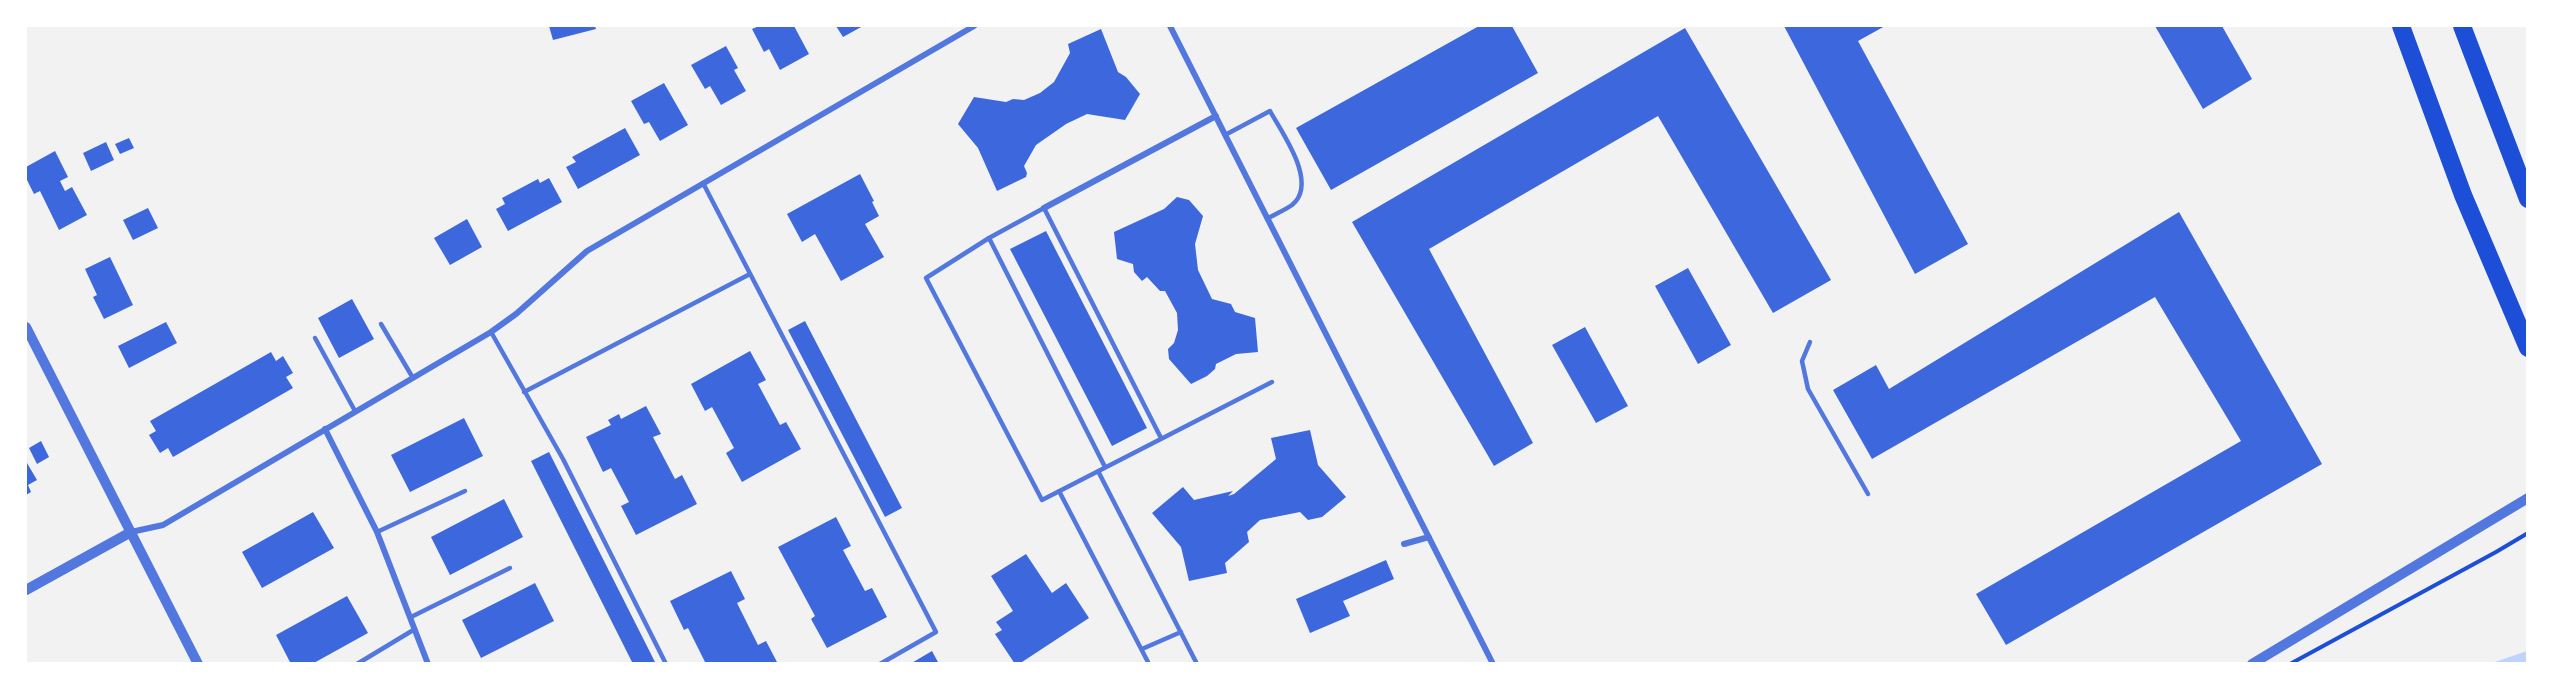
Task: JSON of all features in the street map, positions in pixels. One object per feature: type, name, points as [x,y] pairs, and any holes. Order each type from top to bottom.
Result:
[{"type":"highway","points":[[2401,26],[2463,195],[2528,348]]},
{"type":"highway","points":[[2462,26],[2528,199]]},
{"type":"street","points":[[26,590],[131,532],[163,525],[491,332],[516,314],[587,250],[974,26]]},
{"type":"street","points":[[1170,26],[1493,663]]},
{"type":"street","points":[[1044,208],[1216,116]]},
{"type":"street","points":[[26,327],[198,663]]},
{"type":"street","points":[[325,429],[377,532],[428,663]]},
{"type":"street","points":[[2252,663],[2528,498]]},
{"type":"street","points":[[1404,543],[1430,537]]},
{"type":"lane","points":[[1225,135],[1270,111],[1300,168],[1302,182],[1299,195],[1293,204],[1267,219]]},
{"type":"lane","points":[[703,183],[936,632],[880,663]]},
{"type":"lane","points":[[1161,438],[1044,208],[988,238],[926,278],[1042,500],[1272,382]]},
{"type":"lane","points":[[988,238],[1106,467]]},
{"type":"lane","points":[[524,392],[750,274]]},
{"type":"lane","points":[[381,324],[413,378]]},
{"type":"lane","points":[[491,332],[563,459],[666,663]]},
{"type":"lane","points":[[315,338],[355,411]]},
{"type":"lane","points":[[1810,342],[1802,361],[1808,389],[1868,494]]},
{"type":"lane","points":[[1098,471],[1197,663]]},
{"type":"lane","points":[[377,532],[465,491]]},
{"type":"lane","points":[[1059,491],[1149,663]]},
{"type":"lane","points":[[411,617],[510,568]]},
{"type":"lane","points":[[357,663],[415,629]]},
{"type":"lane","points":[[1142,649],[1181,632]]},
{"type":"path","points":[[2290,663],[2528,532]]},
{"type":"water","points":[[2527,651],[2527,663],[2492,663]]},
{"type":"building","points":[[549,26],[595,26],[596,29],[553,40]]},
{"type":"building","points":[[759,26],[794,26],[809,54],[780,70],[769,49],[764,52],[752,29]]},
{"type":"building","points":[[836,26],[863,26],[843,37]]},
{"type":"building","points":[[1479,26],[1512,26],[1538,73],[1331,190],[1296,128]]},
{"type":"building","points":[[1784,26],[1885,26],[1858,41],[1968,244],[1915,274]]},
{"type":"building","points":[[2155,26],[2222,26],[2252,79],[2203,109]]},
{"type":"building","points":[[1685,28],[1831,280],[1773,313],[1658,116],[1429,249],[1533,443],[1494,466],[1352,222]]},
{"type":"building","points":[[1101,29],[1118,72],[1126,77],[1140,94],[1125,120],[1087,114],[1066,124],[1036,145],[1024,166],[1026,177],[997,191],[978,148],[958,124],[974,97],[1006,102],[1013,99],[1024,100],[1040,93],[1054,82],[1070,53],[1068,44]]},
{"type":"building","points":[[726,46],[738,68],[734,70],[746,91],[721,105],[710,86],[705,89],[691,65]]},
{"type":"building","points":[[664,83],[688,125],[660,141],[649,122],[644,124],[631,101]]},
{"type":"building","points":[[625,128],[640,155],[578,189],[566,167],[576,162],[572,157]]},
{"type":"building","points":[[129,138],[134,148],[120,154],[115,144]]},
{"type":"building","points":[[106,142],[114,160],[91,171],[83,153]]},
{"type":"building","points":[[55,151],[68,177],[60,181],[65,191],[72,187],[87,215],[59,230],[40,191],[34,194],[26,178],[26,167]]},
{"type":"building","points":[[860,174],[879,216],[865,224],[884,257],[841,281],[815,234],[802,242],[787,214]]},
{"type":"building","points":[[549,178],[562,202],[508,231],[496,209],[505,204],[502,198],[538,179],[540,183]]},
{"type":"building","points":[[1177,197],[1189,200],[1203,216],[1195,244],[1198,270],[1212,299],[1231,304],[1235,312],[1255,318],[1258,352],[1236,354],[1216,364],[1215,369],[1207,376],[1191,384],[1169,359],[1168,349],[1174,343],[1178,330],[1177,313],[1165,291],[1160,291],[1147,277],[1142,281],[1134,272],[1133,264],[1117,259],[1114,232],[1164,209]]},
{"type":"building","points":[[148,208],[158,228],[133,240],[123,220]]},
{"type":"building","points":[[2179,212],[2322,464],[2006,645],[1976,594],[2241,441],[2155,297],[1872,459],[1833,390],[1876,365],[1889,389]]},
{"type":"building","points":[[467,219],[482,247],[450,265],[434,238]]},
{"type":"building","points":[[1046,231],[1147,428],[1112,446],[1010,249]]},
{"type":"building","points":[[110,257],[133,305],[104,319],[93,297],[97,295],[85,269]]},
{"type":"building","points":[[1688,268],[1731,345],[1698,364],[1655,286]]},
{"type":"building","points":[[352,299],[374,339],[339,358],[318,318]]},
{"type":"building","points":[[805,321],[902,508],[885,517],[788,330]]},
{"type":"building","points":[[166,322],[177,343],[129,368],[118,346]]},
{"type":"building","points":[[1585,327],[1628,406],[1596,423],[1552,345]]},
{"type":"building","points":[[750,351],[766,380],[758,384],[780,425],[786,422],[801,449],[742,482],[726,453],[734,448],[712,407],[705,411],[691,384]]},
{"type":"building","points":[[271,352],[276,361],[283,356],[293,373],[286,377],[293,388],[173,457],[168,448],[160,453],[149,435],[156,431],[150,421]]},
{"type":"building","points":[[646,406],[661,434],[653,437],[675,479],[682,475],[697,504],[636,535],[621,506],[629,502],[611,468],[603,472],[586,437],[611,425],[608,420],[619,414],[621,419]]},
{"type":"building","points":[[464,418],[483,456],[410,492],[391,455]]},
{"type":"building","points":[[1310,430],[1318,465],[1346,497],[1322,517],[1308,520],[1300,512],[1260,520],[1247,532],[1249,542],[1225,563],[1227,573],[1189,581],[1181,547],[1152,513],[1183,487],[1194,500],[1233,491],[1228,496],[1234,494],[1276,459],[1271,438]]},
{"type":"building","points":[[41,441],[49,457],[37,464],[29,448]]},
{"type":"building","points":[[549,452],[656,664],[633,664],[531,461]]},
{"type":"building","points":[[27,463],[37,480],[28,485],[31,492],[26,495]]},
{"type":"building","points":[[504,499],[523,537],[450,575],[431,537]]},
{"type":"building","points":[[313,512],[334,548],[262,588],[242,552]]},
{"type":"building","points":[[836,517],[851,546],[843,550],[865,591],[872,588],[887,617],[827,648],[811,619],[815,616],[778,547]]},
{"type":"building","points":[[1026,554],[1052,593],[1066,583],[1089,618],[1019,664],[1015,664],[995,634],[1002,630],[996,622],[1013,611],[991,576]]},
{"type":"building","points":[[1386,560],[1394,579],[1343,601],[1350,616],[1310,633],[1296,599]]},
{"type":"building","points":[[731,571],[745,599],[737,603],[758,645],[766,641],[778,664],[706,664],[688,628],[684,630],[670,601]]},
{"type":"building","points":[[535,583],[554,621],[481,658],[462,620]]},
{"type":"building","points":[[347,596],[368,633],[312,664],[291,664],[276,635]]},
{"type":"building","points":[[932,651],[939,664],[910,664]]}]
